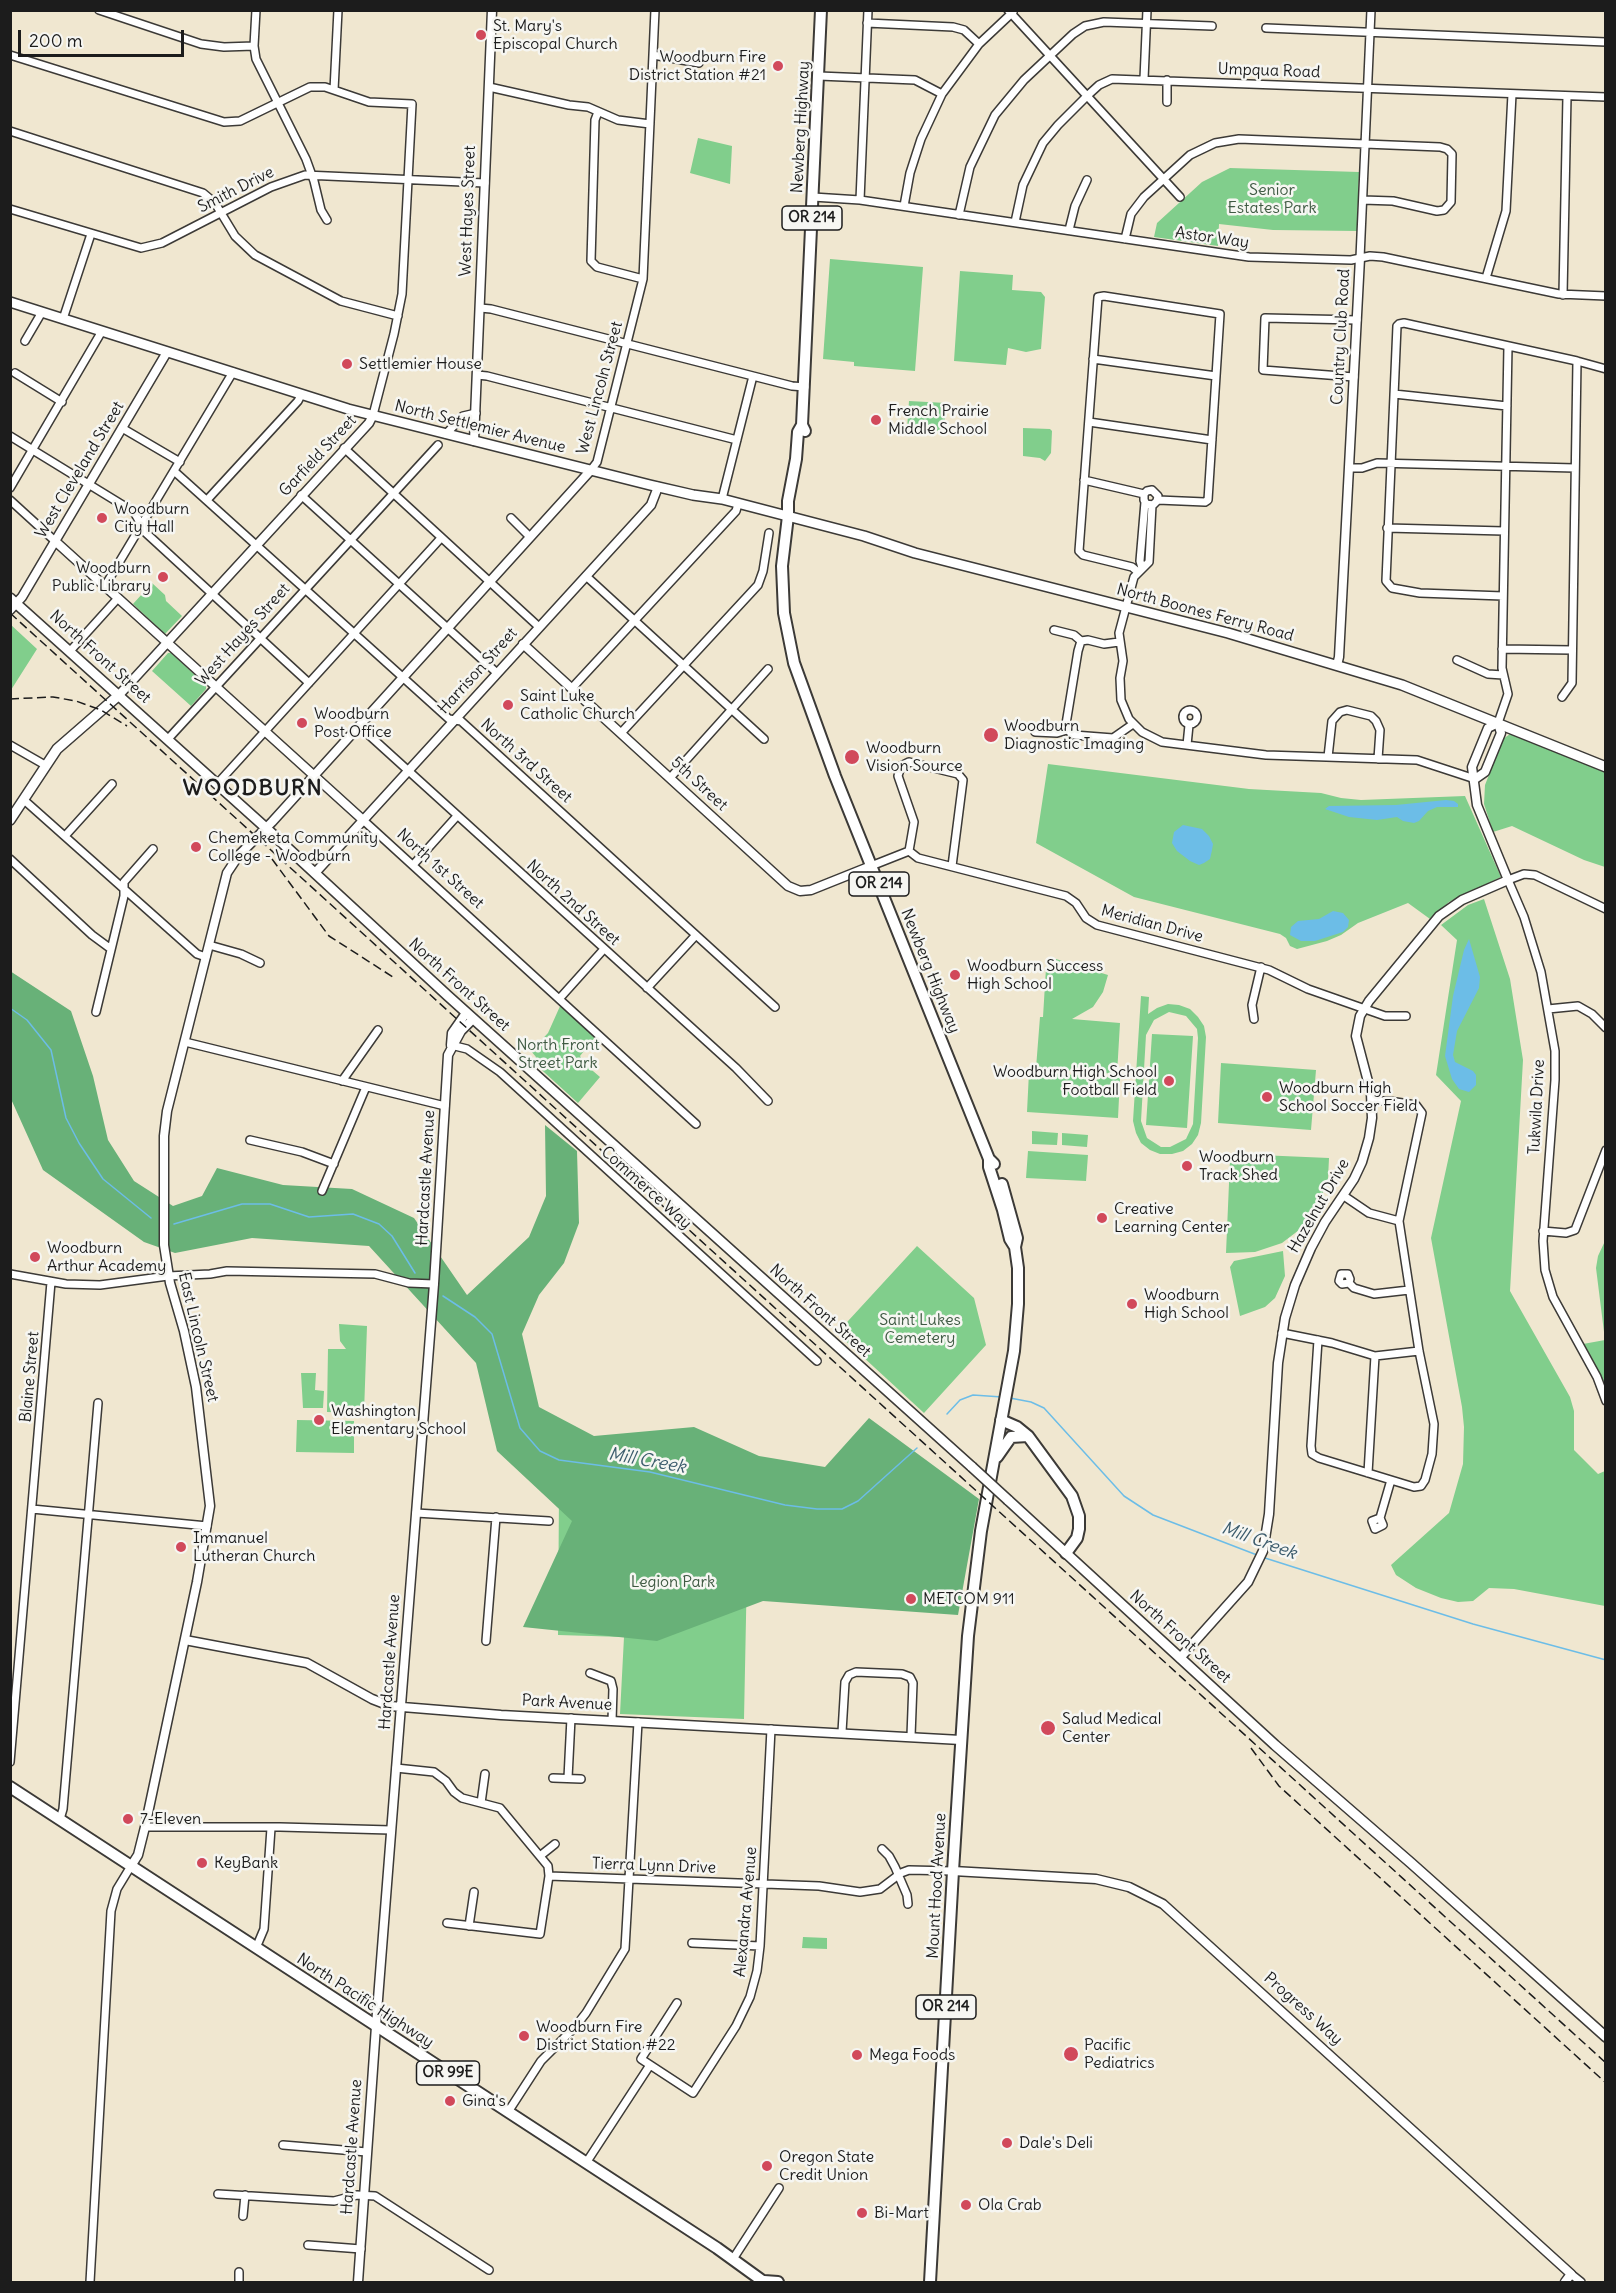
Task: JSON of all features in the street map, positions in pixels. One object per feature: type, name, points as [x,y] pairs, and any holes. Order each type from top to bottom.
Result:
[{"type":"main road","name":"Newberg Highway","points":[[821,10],[802,425],[805,432],[795,503],[788,516],[782,555],[782,588],[792,656],[812,716],[989,1159],[989,1167],[1010,1239],[1015,1247],[1018,1291],[1017,1323],[987,1493]]},
{"type":"main road","name":"North Settlemier Avenue","points":[[10,302],[301,395],[373,415],[658,487],[722,499],[788,516]]},
{"type":"main road","name":"North Boones Ferry Road","points":[[788,516],[864,536],[915,553],[1228,633],[1337,665],[1402,685],[1605,767]]},
{"type":"main road","name":"North Front Street","points":[[13,603],[70,650],[470,1016],[972,1467],[1180,1658],[1605,2037]]},
{"type":"main road","points":[[11,818],[45,765],[66,739],[119,695]]},
{"type":"main road","points":[[1001,1420],[1017,1427],[1028,1436],[1069,1492],[1076,1506],[1079,1532],[1066,1553]]},
{"type":"main road","points":[[992,1467],[1008,1439],[1014,1436],[1028,1436]]},
{"type":"main road","name":"Mount Hood Avenue","points":[[930,2283],[961,1740],[972,1595],[987,1493]]},
{"type":"main road","name":"North Pacific Highway","points":[[10,1786],[733,2259],[764,2282],[778,2283]]},
{"type":"street","points":[[99,10],[201,44],[224,47],[254,46]]},
{"type":"street","points":[[256,10],[254,46],[256,59],[312,175],[321,210],[327,220]]},
{"type":"street","points":[[10,55],[220,122],[240,121],[310,87],[326,87],[334,90],[338,10]]},
{"type":"street","name":"West Hayes Street","points":[[474,441],[492,10]]},
{"type":"street","name":"West Lincoln Street","points":[[266,828],[597,464],[643,279],[655,10]]},
{"type":"street","points":[[860,200],[868,10]]},
{"type":"street","points":[[1144,79],[1147,10]]},
{"type":"street","name":"Country Club Road","points":[[1337,665],[1357,320],[1371,10]]},
{"type":"street","points":[[904,206],[910,173],[921,139],[942,94],[979,44],[1011,12],[1180,197]]},
{"type":"street","points":[[959,215],[970,167],[988,126],[1012,92],[1073,34],[1090,24],[1104,22],[1212,26]]},
{"type":"street","points":[[867,23],[953,27],[964,30],[979,44]]},
{"type":"street","points":[[1266,28],[1605,42]]},
{"type":"street","points":[[653,55],[699,63]]},
{"type":"street","points":[[819,76],[915,80],[942,94]]},
{"type":"street","name":"Umpqua Road","points":[[1015,222],[1020,194],[1037,153],[1050,133],[1086,96],[1112,79],[1605,97]]},
{"type":"street","points":[[1167,80],[1167,102]]},
{"type":"street","points":[[489,87],[569,105],[588,107],[618,120],[650,124]]},
{"type":"street","name":"Garfield Street","points":[[119,695],[368,424],[373,415],[398,316],[405,263],[412,104],[366,101],[334,90]]},
{"type":"street","points":[[1486,278],[1506,211],[1512,94]]},
{"type":"street","points":[[1563,295],[1567,96]]},
{"type":"street","points":[[598,112],[595,120],[591,261],[597,267],[643,279]]},
{"type":"street","points":[[10,131],[199,190],[210,197],[235,236],[255,255],[341,301],[398,316]]},
{"type":"street","points":[[1125,239],[1128,223],[1135,208],[1163,178],[1200,149],[1230,140],[1444,148],[1452,154],[1451,202],[1444,210],[1437,211],[1393,201],[1363,200]]},
{"type":"street","name":"Smith Drive","points":[[10,209],[132,247],[146,248],[162,243],[277,184],[300,176],[484,183]]},
{"type":"street","points":[[1070,230],[1075,206],[1087,180]]},
{"type":"street","name":"Astor Way","points":[[813,197],[860,200],[1262,258],[1360,258],[1370,256],[1390,258],[1563,295],[1605,296]]},
{"type":"street","points":[[63,319],[91,234]]},
{"type":"street","points":[[1084,480],[1149,500],[1207,502],[1220,314],[1104,296],[1098,297],[1093,359],[1089,422],[1084,480],[1079,552],[1140,570]]},
{"type":"street","points":[[480,308],[805,387]]},
{"type":"street","points":[[25,341],[42,312]]},
{"type":"street","points":[[1354,377],[1263,370],[1265,318],[1357,320]]},
{"type":"street","points":[[1503,596],[1428,594],[1399,590],[1387,584],[1385,573],[1387,528],[1399,324],[1577,360],[1605,369]]},
{"type":"street","points":[[10,488],[102,331]]},
{"type":"street","points":[[1149,500],[1140,570],[1133,579],[1119,629],[1123,661],[1120,695],[1126,714],[1133,724],[1150,737],[1162,742],[1266,755],[1423,762],[1475,778],[1485,772],[1501,733],[1498,723],[1508,694],[1503,675],[1502,649],[1508,346]]},
{"type":"street","name":"West Cleveland Street","points":[[13,603],[55,541],[167,352]]},
{"type":"street","points":[[1093,359],[1216,376]]},
{"type":"street","points":[[1562,698],[1572,683],[1577,360]]},
{"type":"street","points":[[105,586],[233,372]]},
{"type":"street","points":[[15,373],[62,402]]},
{"type":"street","points":[[477,375],[737,440]]},
{"type":"street","points":[[722,499],[753,376]]},
{"type":"street","points":[[1394,394],[1507,406]]},
{"type":"street","points":[[207,501],[301,395]]},
{"type":"street","points":[[446,434],[463,416],[476,413]]},
{"type":"street","points":[[1089,422],[1212,440]]},
{"type":"street","points":[[122,428],[180,462]]},
{"type":"street","points":[[10,436],[134,512],[146,533],[309,683]]},
{"type":"street","name":"West Hayes Street","points":[[168,740],[438,445]]},
{"type":"street","points":[[344,448],[539,627]]},
{"type":"street","points":[[1349,468],[1362,468],[1377,463],[1575,468]]},
{"type":"street","name":"North 3rd Street","points":[[174,471],[449,719],[461,721],[775,1007]]},
{"type":"street","name":"Harrison Street","points":[[315,873],[651,505],[658,487]]},
{"type":"street","points":[[301,495],[497,673]]},
{"type":"street","points":[[10,500],[55,541]]},
{"type":"street","points":[[572,688],[736,511],[738,504]]},
{"type":"street","points":[[511,518],[530,537]]},
{"type":"street","points":[[1387,528],[1504,531]]},
{"type":"street","points":[[621,733],[758,585],[763,571],[768,533]]},
{"type":"street","points":[[217,784],[441,538]]},
{"type":"street","name":"North 1st Street","points":[[55,541],[696,1124]]},
{"type":"street","points":[[586,576],[764,739]]},
{"type":"street","points":[[70,650],[118,598]]},
{"type":"street","points":[[1054,630],[1074,635],[1082,641],[1088,640],[1104,644],[1119,642]]},
{"type":"street","points":[[1082,641],[1078,651],[1067,729],[1074,735],[1113,738],[1133,724]]},
{"type":"street","name":"5th Street","points":[[523,644],[783,881],[796,890],[811,890],[871,866]]},
{"type":"street","points":[[1502,649],[1572,650]]},
{"type":"street","points":[[1457,660],[1484,673],[1503,675]]},
{"type":"street","points":[[670,778],[768,669]]},
{"type":"street","points":[[1328,757],[1332,721],[1340,712],[1347,710],[1371,716],[1376,721],[1380,730],[1378,759]]},
{"type":"street","name":"Tukwila Drive","points":[[1498,723],[1488,728],[1472,767],[1475,778],[1474,792],[1477,805],[1524,917],[1541,972],[1548,1009],[1556,1063],[1544,1231],[1544,1261],[1550,1288],[1601,1386],[1605,1401]]},
{"type":"street","points":[[1187,745],[1189,725]]},
{"type":"street","name":"North 2nd Street","points":[[359,726],[736,1068],[768,1101]]},
{"type":"street","points":[[1035,732],[1057,734],[1067,729]]},
{"type":"street","points":[[10,745],[45,765]]},
{"type":"street","points":[[871,866],[909,852],[914,822],[898,776],[901,766],[909,762],[958,774],[963,780],[952,866]]},
{"type":"street","points":[[65,836],[112,784]]},
{"type":"street","points":[[24,800],[198,955],[206,957]]},
{"type":"street","points":[[413,865],[457,816]]},
{"type":"street","name":"East Lincoln Street","points":[[131,1866],[138,1855],[145,1827],[185,1640],[207,1526],[210,1495],[196,1391],[186,1342],[168,1276],[164,1240],[164,1128],[230,866],[266,828]]},
{"type":"street","points":[[96,1012],[124,896],[124,882],[153,849]]},
{"type":"street","name":"Meridian Drive","points":[[909,852],[918,858],[1066,896],[1076,903],[1086,918],[1097,925],[1261,967],[1281,974],[1308,989],[1364,1008],[1388,1016],[1406,1016]]},
{"type":"street","points":[[10,859],[92,935],[111,948]]},
{"type":"street","name":"Hazelnut Drive","points":[[1180,1658],[1240,1591],[1259,1563],[1263,1551],[1269,1514],[1278,1362],[1291,1296],[1304,1262],[1325,1222],[1359,1170],[1371,1128],[1372,1101],[1367,1073],[1356,1036],[1358,1021],[1364,1008],[1443,912],[1462,900],[1508,880],[1524,874],[1535,875],[1605,909]]},
{"type":"street","points":[[647,988],[696,935]]},
{"type":"street","points":[[209,945],[241,954],[260,963]]},
{"type":"street","points":[[560,998],[604,949]]},
{"type":"street","points":[[1254,1019],[1251,1006],[1261,967]]},
{"type":"street","points":[[1548,1009],[1578,1006],[1592,1014],[1605,1028]]},
{"type":"street","name":"Hardcastle Avenue","points":[[358,2283],[434,1284],[448,1054],[470,1016]]},
{"type":"street","points":[[342,1081],[378,1030]]},
{"type":"street","points":[[185,1042],[445,1106]]},
{"type":"street","name":"Commerce Way","points":[[452,1045],[467,1049],[500,1072],[817,1361]]},
{"type":"street","points":[[322,1191],[366,1087]]},
{"type":"street","points":[[1318,1340],[1312,1454],[1414,1487],[1421,1486],[1430,1463],[1434,1430],[1399,1221],[1422,1117],[1416,1105],[1393,1101],[1372,1101]]},
{"type":"street","points":[[250,1140],[302,1152],[334,1164]]},
{"type":"street","points":[[1544,1231],[1566,1233],[1575,1230],[1605,1150]]},
{"type":"street","points":[[1344,1196],[1368,1213],[1399,1221]]},
{"type":"street","points":[[10,1274],[51,1282],[100,1285],[227,1271],[375,1274],[409,1283],[434,1284]]},
{"type":"street","name":"Blaine Street","points":[[10,1762],[51,1282]]},
{"type":"street","points":[[1349,1283],[1354,1288],[1374,1294],[1409,1290]]},
{"type":"street","points":[[1282,1333],[1318,1340],[1375,1356],[1419,1351]]},
{"type":"street","points":[[1368,1473],[1375,1356]]},
{"type":"street","points":[[60,1819],[63,1809],[98,1403]]},
{"type":"street","points":[[1380,1518],[1391,1480]]},
{"type":"street","points":[[32,1509],[207,1526]]},
{"type":"street","points":[[416,1513],[549,1521]]},
{"type":"street","points":[[486,1641],[496,1517]]},
{"type":"street","name":"Park Avenue","points":[[185,1640],[308,1663],[378,1702],[401,1707],[961,1740]]},
{"type":"street","points":[[842,1732],[845,1682],[849,1675],[856,1672],[902,1674],[910,1677],[913,1683],[911,1736]]},
{"type":"street","points":[[590,1673],[611,1681],[612,1721]]},
{"type":"street","points":[[568,1778],[571,1718]]},
{"type":"street","points":[[508,2112],[541,2061],[580,2022],[623,1954],[627,1937],[638,1722]]},
{"type":"street","name":"Alexandra Avenue","points":[[650,2066],[693,2093],[732,2035],[746,2006],[755,1980],[760,1946],[771,1729]]},
{"type":"street","points":[[396,1768],[434,1772],[446,1781],[458,1796],[467,1801],[500,1808],[549,1869],[540,1934],[447,1923]]},
{"type":"street","points":[[481,1803],[485,1774]]},
{"type":"street","points":[[553,1778],[581,1779]]},
{"type":"street","points":[[145,1827],[391,1830]]},
{"type":"street","points":[[256,1948],[263,1934],[271,1828]]},
{"type":"street","points":[[540,1856],[555,1844]]},
{"type":"street","points":[[882,1849],[889,1856],[898,1874],[907,1895],[908,1904]]},
{"type":"street","points":[[90,2283],[113,1901],[117,1889],[131,1866]]},
{"type":"street","name":"Tierra Lynn Drive","points":[[549,1875],[819,1886],[868,1892],[879,1889],[898,1874],[914,1869],[952,1871]]},
{"type":"street","name":"Progress Way","points":[[952,1871],[1096,1879],[1134,1889],[1162,1904],[1581,2283]]},
{"type":"street","points":[[469,1926],[474,1892]]},
{"type":"street","points":[[692,1943],[760,1946]]},
{"type":"street","points":[[586,2163],[650,2066],[640,2059],[677,2003]]},
{"type":"street","points":[[283,2145],[367,2152]]},
{"type":"street","points":[[733,2259],[780,2188]]},
{"type":"street","points":[[218,2194],[334,2201],[350,2196],[377,2197],[489,2270]]},
{"type":"street","points":[[243,2216],[245,2195]]},
{"type":"street","points":[[308,2245],[361,2249]]},
{"type":"street","points":[[239,2272],[239,2283]]},
{"type":"street","points":[[1565,2283],[1571,2274]]},
{"type":"green space","points":[[698,138],[732,146],[730,184],[690,173]]},
{"type":"green space","name":"Senior Estates Park","points":[[1230,168],[1359,172],[1357,231],[1273,230],[1219,224],[1218,246],[1154,237],[1157,223],[1202,182]]},
{"type":"green space","points":[[830,259],[923,267],[915,371],[854,366],[854,362],[823,359]]},
{"type":"green space","points":[[960,271],[1013,275],[1012,290],[1041,292],[1045,297],[1041,349],[1026,352],[1008,348],[1006,365],[954,361]]},
{"type":"green space","points":[[909,401],[946,403],[944,431],[907,429]]},
{"type":"green space","points":[[1023,428],[1052,431],[1051,453],[1045,461],[1040,458],[1023,456]]},
{"type":"green space","points":[[152,583],[182,616],[165,634],[133,604]]},
{"type":"green space","points":[[10,624],[37,649],[11,690],[10,690]]},
{"type":"green space","points":[[168,653],[171,653],[206,685],[206,689],[191,706],[152,671]]},
{"type":"green space","points":[[1510,734],[1605,772],[1605,867],[1584,860],[1512,826],[1493,832],[1484,804],[1485,785],[1503,739]]},
{"type":"green space","points":[[1048,764],[1249,789],[1321,793],[1361,800],[1465,796],[1501,877],[1449,902],[1430,919],[1408,903],[1358,923],[1341,935],[1327,941],[1297,949],[1290,946],[1286,938],[1280,934],[1134,897],[1036,843]]},
{"type":"green space","points":[[1484,899],[1510,979],[1523,1060],[1510,1291],[1570,1397],[1574,1411],[1574,1450],[1598,1474],[1605,1471],[1605,1606],[1514,1589],[1489,1588],[1473,1601],[1458,1602],[1416,1588],[1396,1575],[1391,1565],[1449,1513],[1463,1464],[1462,1407],[1431,1238],[1461,1101],[1436,1075],[1457,940],[1441,925],[1468,905]]},
{"type":"green space","points":[[1056,959],[1108,975],[1103,992],[1093,1007],[1072,1019],[1120,1023],[1117,1074],[1036,1068],[1040,1017],[1043,1017],[1046,968]]},
{"type":"green space","points":[[10,971],[71,1011],[93,1076],[108,1140],[134,1181],[173,1206],[202,1196],[217,1168],[283,1185],[352,1189],[414,1218],[467,1295],[529,1237],[546,1196],[545,1125],[577,1151],[579,1223],[564,1263],[539,1295],[522,1334],[539,1407],[594,1436],[694,1427],[759,1456],[825,1467],[869,1418],[979,1499],[958,1615],[763,1601],[657,1641],[523,1627],[572,1521],[497,1451],[476,1363],[369,1246],[252,1238],[175,1253],[144,1242],[43,1170],[11,1099]]},
{"type":"green space","points":[[1141,996],[1149,997],[1148,1014],[1168,1004],[1190,1009],[1204,1026],[1206,1037],[1201,1123],[1198,1135],[1183,1151],[1160,1154],[1141,1143],[1133,1121]],"holes":[[[1169,1012],[1186,1016],[1197,1029],[1198,1038],[1193,1124],[1186,1139],[1170,1147],[1161,1147],[1147,1138],[1141,1121],[1146,1035],[1154,1020]]]},
{"type":"green space","name":"North Front Street Park","points":[[561,1004],[596,1036],[580,1056],[586,1065],[600,1077],[578,1103],[534,1063],[536,1057],[531,1051],[548,1033]]},
{"type":"green space","name":"Woodburn High School Football Field","points":[[1152,1034],[1193,1036],[1187,1128],[1146,1125]]},
{"type":"green space","name":"Woodburn High School Soccer Field","points":[[1221,1063],[1316,1070],[1311,1130],[1218,1123]]},
{"type":"green space","points":[[1029,1072],[1120,1078],[1118,1118],[1027,1112]]},
{"type":"green space","points":[[1032,1131],[1058,1133],[1057,1145],[1032,1144]]},
{"type":"green space","points":[[1062,1133],[1088,1135],[1087,1147],[1062,1145]]},
{"type":"green space","points":[[1028,1151],[1088,1155],[1086,1181],[1026,1178]]},
{"type":"green space","points":[[1236,1154],[1329,1158],[1328,1179],[1317,1209],[1303,1227],[1282,1243],[1255,1252],[1226,1253],[1230,1160]]},
{"type":"green space","points":[[1605,1241],[1605,1340],[1596,1268],[1598,1256]]},
{"type":"green space","name":"Saint Lukes Cemetery","points":[[917,1246],[974,1298],[986,1345],[924,1413],[837,1333]]},
{"type":"green space","points":[[1283,1251],[1285,1276],[1275,1298],[1265,1307],[1240,1316],[1230,1267],[1234,1261]]},
{"type":"green space","points":[[339,1324],[367,1326],[364,1413],[327,1412],[328,1349],[346,1349],[340,1341]]},
{"type":"green space","points":[[1605,1340],[1605,1385],[1583,1344]]},
{"type":"green space","points":[[301,1373],[316,1373],[315,1390],[324,1391],[323,1408],[303,1408]]},
{"type":"green space","points":[[297,1420],[354,1421],[354,1453],[296,1452]]},
{"type":"green space","name":"Legion Park","points":[[559,1492],[748,1517],[744,1719],[620,1714],[624,1637],[558,1635]]},
{"type":"green space","points":[[803,1937],[827,1938],[827,1949],[802,1948]]},
{"type":"water","points":[[1454,801],[1458,807],[1437,807],[1428,811],[1414,823],[1397,817],[1377,820],[1349,817],[1325,809],[1329,806],[1396,805]]},
{"type":"water","points":[[1183,825],[1202,829],[1209,836],[1213,844],[1212,850],[1210,859],[1204,863],[1199,865],[1190,861],[1177,851],[1172,843],[1174,832]]},
{"type":"water","points":[[1333,911],[1343,913],[1349,920],[1348,927],[1343,932],[1315,941],[1301,941],[1290,935],[1291,927],[1298,921],[1319,919]]},
{"type":"water","points":[[1469,939],[1480,977],[1479,988],[1457,1031],[1453,1055],[1455,1062],[1473,1071],[1476,1075],[1476,1085],[1469,1092],[1459,1089],[1452,1079],[1445,1056],[1453,996],[1464,950]]},
{"type":"waterway","name":"Mill Creek","points":[[10,1008],[27,1020],[51,1050],[66,1118],[79,1143],[103,1179],[151,1218]]},
{"type":"waterway","name":"Mill Creek","points":[[174,1224],[242,1204],[270,1204],[309,1217],[353,1214],[379,1224],[392,1236],[415,1273]]},
{"type":"waterway","name":"Mill Creek","points":[[443,1296],[475,1317],[492,1334],[520,1428],[540,1451],[559,1460],[650,1472],[785,1505],[842,1509],[858,1501],[917,1448]]},
{"type":"waterway","name":"Mill Creek","points":[[947,1414],[960,1400],[973,1395],[1002,1397]]},
{"type":"waterway","name":"Mill Creek","points":[[1010,1398],[1031,1402],[1044,1408],[1124,1496],[1153,1515],[1257,1555]]},
{"type":"waterway","name":"Mill Creek","points":[[1265,1558],[1473,1624],[1606,1660]]},
{"type":"railway","points":[[10,613],[1606,2063]]},
{"type":"railway","points":[[10,699],[53,697],[76,701],[101,710],[127,726]]},
{"type":"railway","points":[[272,859],[329,936],[396,979]]},
{"type":"railway","points":[[1251,1748],[1279,1786],[1606,2083]]},
{"type":"place","name":"St. Mary's Episcopal Church","points":[[481,35]]},
{"type":"place","name":"Woodburn Fire District Station #21","points":[[778,66]]},
{"type":"place","name":"Settlemier House","points":[[347,364]]},
{"type":"place","name":"French Prairie Middle School","points":[[876,420]]},
{"type":"place","name":"Woodburn City Hall","points":[[102,518]]},
{"type":"place","name":"Woodburn Public Library","points":[[163,577]]},
{"type":"place","name":"Saint Luke Catholic Church","points":[[508,705]]},
{"type":"place","name":"Woodburn Post Office","points":[[302,723]]},
{"type":"place","name":"Woodburn Diagnostic Imaging","points":[[991,735]]},
{"type":"place","name":"Woodburn Vision Source","points":[[852,757]]},
{"type":"place","name":"Chemeketa Community College - Woodburn","points":[[196,847]]},
{"type":"place","name":"Woodburn Success High School","points":[[955,975]]},
{"type":"place","name":"Woodburn High School Football Field","points":[[1169,1081]]},
{"type":"place","name":"Woodburn High School Soccer Field","points":[[1267,1097]]},
{"type":"place","name":"Woodburn Track Shed","points":[[1187,1166]]},
{"type":"place","name":"Creative Learning Center","points":[[1102,1218]]},
{"type":"place","name":"Woodburn Arthur Academy","points":[[35,1257]]},
{"type":"place","name":"Woodburn High School","points":[[1132,1304]]},
{"type":"place","name":"Washington Elementary School","points":[[319,1420]]},
{"type":"place","name":"Immanuel Lutheran Church","points":[[181,1547]]},
{"type":"place","name":"METCOM 911","points":[[911,1599]]},
{"type":"place","name":"Salud Medical Center","points":[[1048,1728]]},
{"type":"place","name":"7-Eleven","points":[[128,1819]]},
{"type":"place","name":"KeyBank","points":[[202,1863]]},
{"type":"place","name":"Woodburn Fire District Station #22","points":[[524,2036]]},
{"type":"place","name":"Pacific Pediatrics","points":[[1071,2054]]},
{"type":"place","name":"Mega Foods","points":[[857,2055]]},
{"type":"place","name":"Gina's","points":[[450,2101]]},
{"type":"place","name":"Dale's Deli","points":[[1007,2143]]},
{"type":"place","name":"Oregon State Credit Union","points":[[767,2166]]},
{"type":"place","name":"Ola Crab","points":[[966,2205]]},
{"type":"place","name":"Bi-Mart","points":[[862,2213]]},
{"type":"district","name":"WOODBURN","points":[[253,789]]}]
